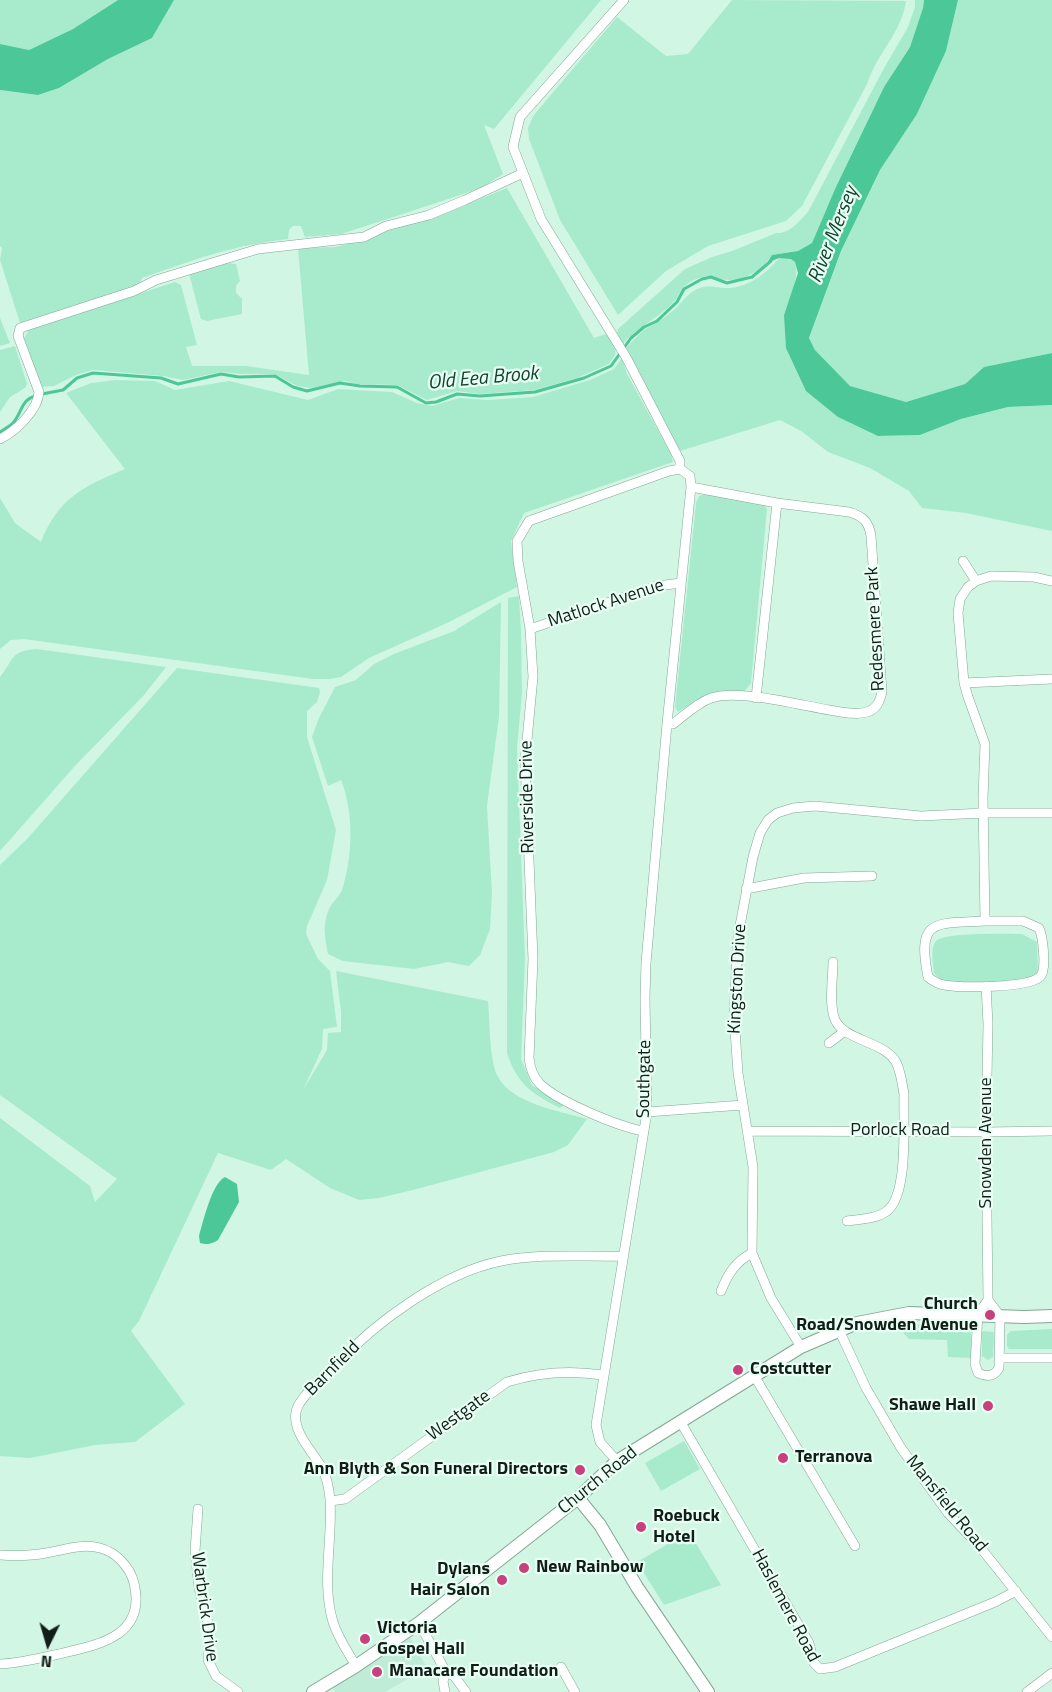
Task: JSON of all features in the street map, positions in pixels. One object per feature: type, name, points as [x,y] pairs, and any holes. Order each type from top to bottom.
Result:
[{"type":"main road","name":"Church Road","points":[[313,1692],[419,1623],[578,1498],[617,1461],[801,1347],[839,1330],[876,1318],[909,1313],[1052,1316]]},
{"type":"main road","points":[[578,1498],[600,1525],[637,1587],[708,1692]]},
{"type":"street","points":[[624,0],[520,117],[513,147],[541,219],[619,344],[680,461],[680,469],[690,476],[691,487],[667,724]]},
{"type":"street","points":[[0,439],[11,434],[38,400],[39,392],[18,336],[20,328],[134,291],[156,280],[258,249],[364,237],[386,226],[429,215],[523,173]]},
{"type":"street","name":"Riverside Drive","points":[[644,1131],[606,1120],[552,1093],[538,1082],[531,1069],[529,1058],[533,959],[525,762],[533,686],[530,629],[518,561],[518,541],[528,521],[680,469]]},
{"type":"street","name":"Redesmere Park","points":[[667,724],[673,724],[698,705],[712,698],[730,696],[756,698],[855,713],[870,711],[880,701],[882,692],[870,528],[860,516],[849,512],[777,503],[691,487]]},
{"type":"street","points":[[756,698],[777,503]]},
{"type":"street","points":[[963,561],[976,581]]},
{"type":"street","points":[[985,921],[985,744],[964,683],[958,613],[960,599],[968,587],[976,581],[991,576],[1010,575],[1052,581]]},
{"type":"street","name":"Matlock Avenue","points":[[530,629],[657,586],[681,583]]},
{"type":"street","points":[[964,683],[1052,679]]},
{"type":"street","name":"Southgate","points":[[617,1461],[600,1442],[597,1432],[603,1375],[647,1112],[646,963],[667,724]]},
{"type":"street","name":"Kingston Drive","points":[[801,1347],[771,1298],[752,1252],[753,1167],[738,1073],[734,1016],[738,936],[753,857],[764,827],[768,820],[777,813],[793,808],[815,806],[921,816],[1052,813]]},
{"type":"street","points":[[746,889],[804,878],[872,876]]},
{"type":"street","points":[[985,921],[1023,921],[1039,928],[1042,934],[1044,968],[1042,975],[1019,985],[986,986],[943,985],[935,983],[928,977],[926,937],[930,929],[936,925],[985,921]]},
{"type":"street","points":[[832,962],[834,1018],[845,1031],[885,1050],[895,1060],[902,1080],[902,1180],[898,1196],[888,1210],[873,1218],[847,1221]]},
{"type":"street","name":"Snowden Avenue","points":[[986,986],[988,1300]]},
{"type":"street","points":[[829,1043],[845,1031]]},
{"type":"street","points":[[647,1112],[743,1105]]},
{"type":"street","name":"Porlock Road","points":[[748,1131],[1052,1131]]},
{"type":"street","points":[[721,1291],[729,1272],[741,1258],[752,1252]]},
{"type":"street","name":"Barnfield","points":[[356,1666],[338,1635],[333,1620],[328,1596],[330,1502],[327,1482],[299,1430],[296,1412],[299,1404],[354,1347],[395,1314],[442,1282],[470,1270],[502,1261],[537,1257],[624,1257]]},
{"type":"street","points":[[988,1300],[1000,1316],[1000,1358],[996,1373],[991,1376],[978,1373],[975,1364],[978,1314],[988,1300]]},
{"type":"street","name":"Mansfield Road","points":[[839,1330],[866,1388],[901,1448],[948,1513],[980,1546],[1052,1637]]},
{"type":"street","points":[[1000,1358],[1052,1358]]},
{"type":"street","name":"Westgate","points":[[330,1502],[345,1499],[507,1382],[529,1375],[557,1372],[603,1375]]},
{"type":"street","points":[[755,1377],[806,1459],[855,1546]]},
{"type":"street","name":"Haslemere Road","points":[[680,1421],[809,1642],[814,1663],[820,1669],[830,1669],[846,1663],[995,1602],[1016,1590]]},
{"type":"street","name":"Warbrick Drive","points":[[198,1507],[195,1551],[198,1588],[208,1623],[208,1660],[216,1676],[238,1692]]},
{"type":"street","points":[[0,1555],[25,1556],[77,1547],[98,1547],[120,1559],[133,1580],[136,1599],[127,1626],[110,1640],[39,1658],[0,1664]]},
{"type":"street","points":[[419,1623],[446,1672],[454,1676],[466,1692]]},
{"type":"street","points":[[561,1667],[575,1692]]},
{"type":"street","points":[[446,1672],[443,1681],[446,1692]]},
{"type":"street","points":[[1028,1692],[1052,1673]]},
{"type":"shaded area","points":[[0,0],[118,0],[73,29],[29,50],[0,44]]},
{"type":"shaded area","points":[[174,0],[601,0],[494,129],[484,125],[503,174],[481,188],[341,234],[305,237],[301,226],[293,226],[289,230],[288,239],[250,245],[196,259],[142,278],[139,285],[20,323],[0,260],[2,248],[0,246],[0,90],[38,95],[59,88],[108,59],[152,38]]},
{"type":"shaded area","points":[[732,0],[906,1],[894,34],[871,73],[802,206],[786,221],[708,246],[666,271],[618,315],[560,220],[529,139],[528,128],[533,116],[617,17],[666,56],[688,54]]},
{"type":"shaded area","points":[[915,0],[924,0],[910,47],[884,87],[812,243],[798,251],[772,255],[759,269],[736,280],[706,276],[690,282],[673,303],[623,344],[616,335],[618,329],[685,269],[786,231],[808,212],[908,27]]},
{"type":"shaded area","points":[[958,0],[1052,0],[1052,353],[984,367],[965,384],[906,402],[850,386],[815,350],[809,339],[841,251],[880,170],[917,114],[946,51]]},
{"type":"shaded area","points":[[507,188],[594,338],[606,334],[616,346],[615,355],[609,364],[577,378],[535,390],[480,394],[457,391],[427,400],[397,385],[356,384],[345,381],[311,388],[297,386],[275,374],[221,372],[183,380],[93,370],[76,375],[54,386],[40,387],[23,340],[29,330],[175,282],[181,285],[197,345],[186,347],[192,366],[246,366],[309,375],[298,248],[335,247],[365,240],[453,210]]},
{"type":"shaded area","points":[[779,258],[789,258],[796,265],[796,279],[784,315],[878,436],[920,435],[961,419],[1008,407],[1052,405],[1052,531],[966,513],[922,508],[909,491],[870,468],[828,452],[801,431],[780,420],[680,451],[626,348],[643,331],[669,314],[697,289],[711,286],[732,288],[748,283],[762,275]]},
{"type":"shaded area","points":[[226,263],[236,264],[240,281],[236,286],[236,293],[242,299],[242,314],[207,321],[201,319],[189,274]]},
{"type":"shaded area","points":[[0,318],[10,343],[0,346]]},
{"type":"shaded area","points":[[15,346],[27,384],[25,388],[10,397],[0,412],[0,350]]},
{"type":"shaded area","points":[[622,358],[627,374],[671,454],[673,462],[524,513],[511,541],[517,587],[447,623],[369,658],[341,677],[313,679],[24,639],[11,640],[0,649],[0,498],[15,523],[41,542],[56,514],[74,495],[97,481],[125,469],[66,393],[91,383],[115,380],[155,381],[175,390],[229,381],[308,400],[338,389],[392,392],[417,403],[432,406],[459,398],[488,400],[533,397],[590,380],[614,369]]},
{"type":"shaded area","points":[[707,493],[764,504],[767,509],[751,683],[744,692],[709,696],[678,712],[675,707],[696,503],[699,496]]},
{"type":"shaded area","points":[[519,596],[522,693],[517,748],[525,959],[521,1059],[532,1085],[564,1105],[560,1108],[527,1087],[516,1073],[507,1053],[508,598]]},
{"type":"shaded area","points":[[501,602],[499,717],[487,806],[492,893],[490,929],[480,955],[469,966],[448,962],[414,969],[343,961],[328,954],[325,926],[329,909],[341,893],[346,877],[350,849],[350,820],[341,780],[328,786],[312,737],[318,720],[335,687],[356,680],[374,664],[394,654],[454,631]]},
{"type":"shaded area","points":[[37,649],[166,667],[144,695],[74,767],[0,851],[0,677],[17,654]]},
{"type":"shaded area","points":[[177,668],[319,688],[317,702],[307,711],[307,737],[336,830],[327,880],[307,926],[306,934],[318,959],[330,971],[337,1027],[323,1029],[322,1049],[303,1090],[327,1050],[328,1033],[341,1032],[336,971],[488,1001],[494,1068],[504,1085],[513,1093],[537,1105],[587,1119],[568,1145],[554,1152],[413,1190],[359,1200],[330,1188],[286,1159],[271,1170],[218,1153],[139,1321],[131,1331],[185,1404],[135,1442],[95,1445],[30,1458],[0,1456],[0,1118],[90,1186],[95,1202],[117,1179],[0,1095],[0,865],[28,838]]},
{"type":"shaded area","points":[[977,934],[1022,934],[1037,942],[1038,977],[1026,982],[944,983],[934,973],[933,948],[936,941],[942,938]]},
{"type":"shaded area","points":[[915,1324],[968,1328],[971,1334],[971,1358],[948,1357],[947,1340],[909,1339],[897,1326]]},
{"type":"shaded area","points":[[1052,1329],[1052,1349],[1009,1349],[1007,1346],[1007,1335],[1011,1331]]},
{"type":"shaded area","points":[[982,1331],[994,1332],[993,1357],[988,1360],[982,1356]]},
{"type":"shaded area","points":[[684,1441],[700,1469],[661,1491],[645,1463]]},
{"type":"shaded area","points":[[689,1532],[721,1585],[664,1605],[637,1562]]},
{"type":"shaded area","points":[[410,1637],[427,1668],[385,1692],[335,1692],[333,1688]]},
{"type":"water","points":[[118,0],[174,0],[152,38],[108,59],[59,88],[38,95],[0,90],[0,44],[29,50],[73,29]]},
{"type":"water","name":"River Mersey","points":[[924,0],[958,0],[946,51],[917,114],[880,170],[841,251],[809,338],[815,350],[850,386],[906,402],[965,384],[984,367],[1052,353],[1052,405],[1008,407],[961,419],[920,435],[878,436],[838,417],[806,391],[786,348],[784,315],[798,273],[795,262],[791,259],[779,258],[767,263],[772,255],[798,251],[812,243],[884,87],[910,47]]},
{"type":"water","points":[[225,1177],[237,1184],[239,1202],[218,1240],[209,1244],[200,1243],[199,1236],[209,1204],[216,1187]]},
{"type":"waterway","name":"Old Eea Brook","points":[[42,394],[63,390],[77,378],[93,373],[161,378],[178,384],[221,374],[239,377],[275,376],[293,387],[307,391],[340,383],[397,387],[426,403],[436,402],[457,394],[480,396],[535,392],[584,378],[611,366],[631,338],[644,327],[657,321],[677,302],[684,289],[702,279],[711,277],[727,283],[752,277],[771,261]]},
{"type":"waterway","name":"Old Eea Brook","points":[[0,432],[13,423],[27,400],[36,396]]},
{"type":"place","name":"Church Road/Snowden Avenue","points":[[990,1315]]},
{"type":"place","name":"Costcutter","points":[[738,1370]]},
{"type":"place","name":"Shawe Hall","points":[[988,1406]]},
{"type":"place","name":"Terranova","points":[[783,1458]]},
{"type":"place","name":"Ann Blyth & Son Funeral Directors","points":[[580,1470]]},
{"type":"place","name":"Roebuck Hotel","points":[[641,1527]]},
{"type":"place","name":"New Rainbow","points":[[524,1568]]},
{"type":"place","name":"Dylans Hair Salon","points":[[502,1580]]},
{"type":"place","name":"Victoria Gospel Hall","points":[[365,1639]]},
{"type":"place","name":"Manacare Foundation","points":[[377,1672]]}]
